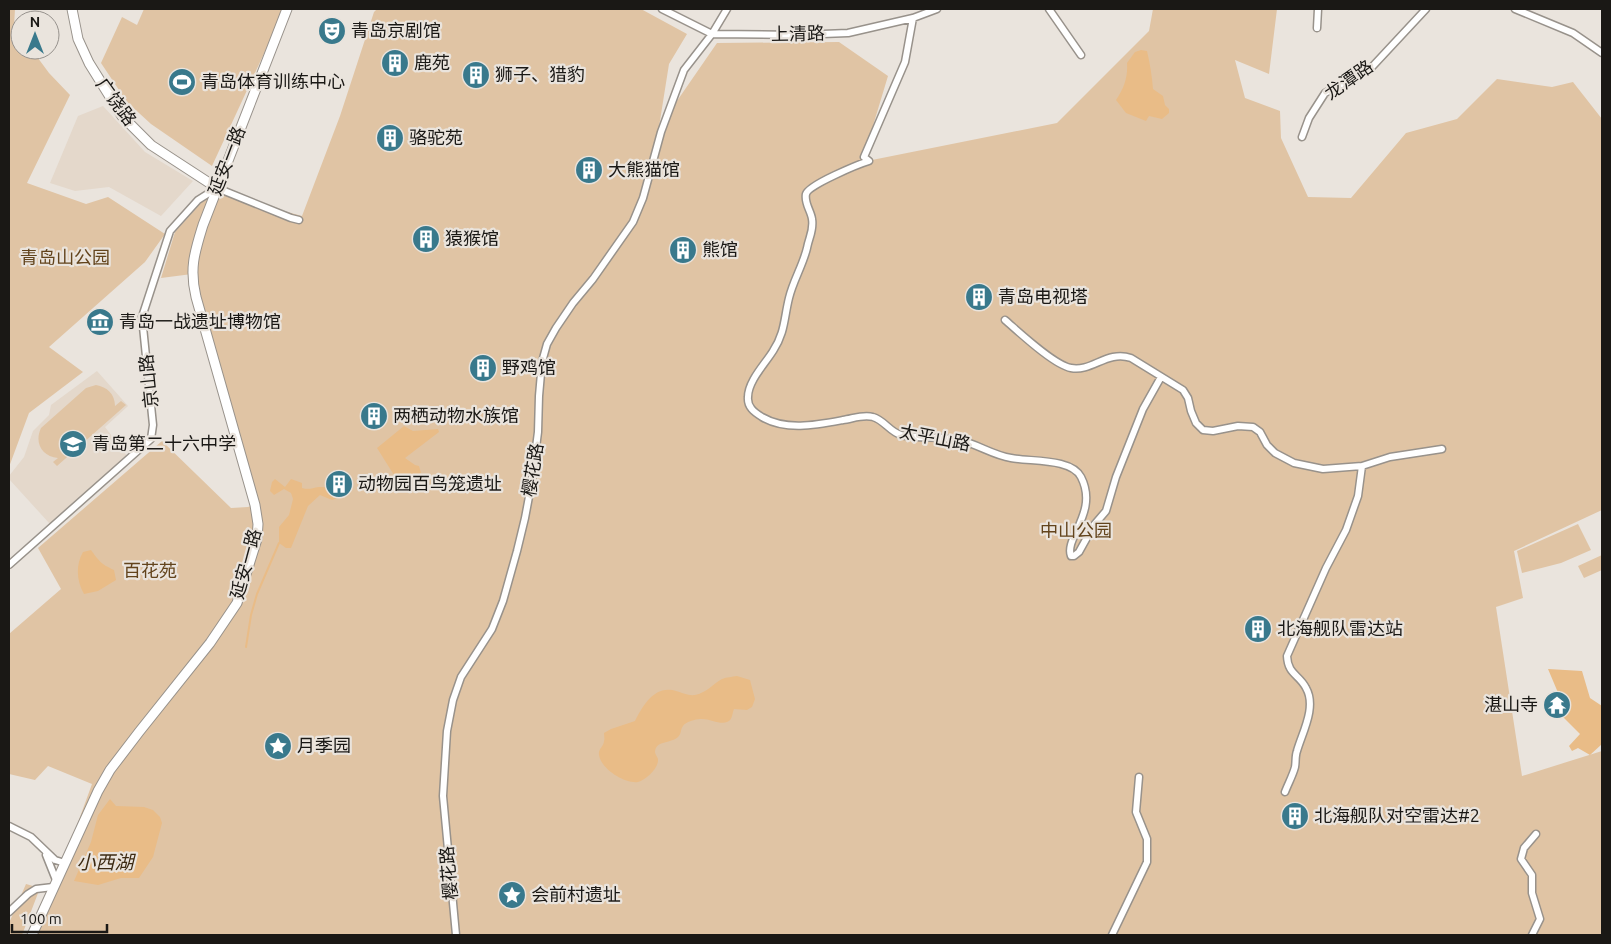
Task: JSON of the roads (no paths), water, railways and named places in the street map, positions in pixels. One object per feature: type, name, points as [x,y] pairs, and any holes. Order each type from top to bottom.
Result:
[{"type":"main road","name":"广饶路","points":[[72,9],[81,47],[122,116],[151,145],[217,188]]},
{"type":"main road","name":"延安一路","points":[[32,935],[54,884],[98,791],[110,770],[138,732],[210,643],[237,603],[257,539],[256,505],[192,282],[192,264],[217,188],[287,9]]},
{"type":"street","name":"上清路","points":[[662,9],[712,34],[796,35],[848,33],[913,18],[937,9]]},
{"type":"street","name":"樱花路","points":[[456,935],[443,796],[447,730],[453,700],[461,677],[492,629],[504,600],[517,551],[525,518],[538,432],[542,362],[547,344],[573,303],[605,263],[633,222],[643,198],[661,132],[684,70],[712,34],[727,9]]},
{"type":"street","points":[[1049,9],[1081,55]]},
{"type":"street","points":[[1317,28],[1318,9]]},
{"type":"street","name":"龙潭路","points":[[1302,137],[1309,118],[1325,93],[1371,68],[1426,9]]},
{"type":"street","points":[[1515,9],[1573,33],[1602,53]]},
{"type":"street","name":"太平山路","points":[[913,18],[905,62],[864,157],[869,161],[822,181],[806,193],[807,205],[812,219],[812,236],[789,298],[781,339],[753,380],[748,391],[749,406],[755,413],[767,420],[789,427],[864,416],[873,417],[900,434],[956,439],[1010,458],[1073,467],[1081,476],[1086,489],[1087,502],[1084,515],[1070,549],[1071,556],[1074,556],[1079,552],[1094,524],[1106,511],[1116,477],[1144,409],[1160,377]]},
{"type":"street","points":[[217,188],[299,220]]},
{"type":"street","name":"京山路","points":[[9,565],[151,439],[153,425],[142,317],[170,231],[198,200],[217,188]]},
{"type":"street","points":[[1005,320],[1058,362],[1072,368],[1084,367],[1109,357],[1123,356],[1131,358],[1183,390],[1188,398],[1196,423],[1203,430],[1213,431],[1248,425],[1260,432],[1267,445],[1275,453],[1294,462],[1324,469],[1362,466],[1390,457],[1442,449]]},
{"type":"street","points":[[1285,792],[1294,767],[1296,753],[1310,707],[1306,688],[1288,666],[1287,656],[1326,568],[1346,530],[1358,496],[1362,466]]},
{"type":"street","points":[[1112,935],[1147,862],[1147,839],[1136,812],[1139,777]]},
{"type":"street","points":[[9,826],[31,837],[55,860],[65,863]]},
{"type":"street","points":[[1532,935],[1540,919],[1532,893],[1532,875],[1521,860],[1524,848],[1536,834]]},
{"type":"street","points":[[9,912],[36,889],[54,884],[45,852]]},
{"type":"water","points":[[1147,51],[1153,89],[1163,96],[1165,105],[1169,109],[1169,113],[1162,119],[1149,116],[1146,121],[1126,113],[1116,100],[1125,82],[1127,63],[1135,52]]},
{"type":"water","points":[[404,426],[413,431],[438,429],[439,432],[405,458],[419,466],[421,473],[399,483],[377,448]]},
{"type":"water","points":[[275,479],[285,487],[291,479],[302,483],[302,488],[324,487],[339,492],[348,488],[351,493],[332,500],[320,495],[308,506],[291,548],[286,548],[279,543],[279,527],[289,515],[293,499],[291,493],[284,489],[274,495],[270,491],[272,482]]},
{"type":"water","points":[[91,550],[101,562],[114,570],[116,580],[98,591],[84,594],[78,579],[78,568],[83,552]]},
{"type":"water","points":[[1548,669],[1582,671],[1590,698],[1602,706],[1602,744],[1590,755],[1578,748],[1572,751],[1569,746],[1580,734],[1559,713],[1559,695]]},
{"type":"water","points":[[737,676],[750,680],[755,699],[752,707],[747,710],[734,709],[730,720],[724,723],[700,719],[686,723],[678,737],[656,748],[655,752],[658,762],[645,779],[638,782],[627,781],[614,774],[604,765],[599,753],[604,743],[604,733],[635,721],[645,704],[654,695],[665,690],[672,690],[695,695],[722,679]]},
{"type":"water","name":"小西湖","points":[[110,799],[116,806],[144,807],[153,810],[160,817],[162,823],[153,857],[139,878],[121,878],[98,885],[74,881],[91,842],[98,815]]},
{"type":"waterway","points":[[246,647],[251,615],[257,594],[279,543]]},
{"type":"place","name":"青岛京剧馆","points":[[332,31]]},
{"type":"place","name":"鹿苑","points":[[395,63]]},
{"type":"place","name":"狮子、猎豹","points":[[476,75]]},
{"type":"place","name":"青岛体育训练中心","points":[[182,82]]},
{"type":"place","name":"骆驼苑","points":[[390,138]]},
{"type":"place","name":"大熊猫馆","points":[[589,170]]},
{"type":"place","name":"猿猴馆","points":[[426,239]]},
{"type":"place","name":"熊馆","points":[[683,250]]},
{"type":"place","name":"青岛电视塔","points":[[979,297]]},
{"type":"place","name":"青岛一战遗址博物馆","points":[[100,322]]},
{"type":"place","name":"野鸡馆","points":[[483,368]]},
{"type":"place","name":"两栖动物水族馆","points":[[374,416]]},
{"type":"place","name":"青岛第二十六中学","points":[[73,444]]},
{"type":"place","name":"动物园百鸟笼遗址","points":[[339,484]]},
{"type":"place","name":"北海舰队雷达站","points":[[1258,629]]},
{"type":"place","name":"湛山寺","points":[[1557,705]]},
{"type":"place","name":"月季园","points":[[278,746]]},
{"type":"place","name":"北海舰队对空雷达#2","points":[[1295,816]]},
{"type":"place","name":"会前村遗址","points":[[512,895]]},
{"type":"park label","name":"青岛山公园","points":[[65,258]]},
{"type":"park label","name":"中山公园","points":[[1076,531]]},
{"type":"park label","name":"百花苑","points":[[150,571]]}]
